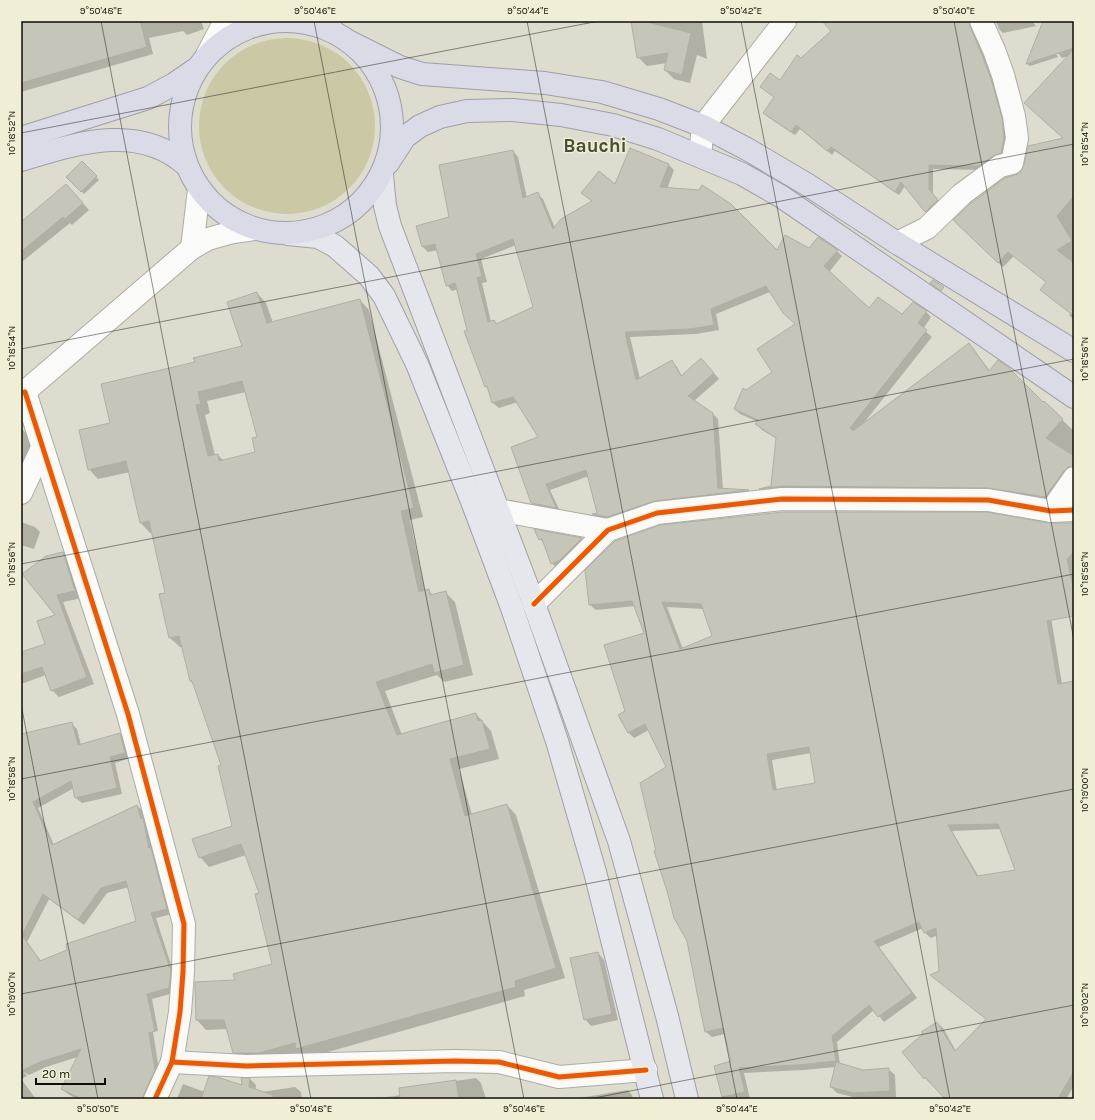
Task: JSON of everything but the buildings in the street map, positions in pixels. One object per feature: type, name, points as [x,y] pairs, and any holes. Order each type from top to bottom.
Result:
[{"type":"highway","points":[[21,138],[148,98],[174,84],[234,34],[265,22],[299,21],[328,26],[350,42],[400,67],[422,74],[545,83],[602,92],[659,109],[703,126],[747,149],[808,185],[897,244],[1074,351]]},
{"type":"highway","points":[[350,42],[378,73],[390,101],[394,132],[385,169]]},
{"type":"highway","points":[[202,62],[187,87],[183,100],[179,126],[180,146],[186,166],[199,189],[214,207],[234,220],[255,230],[288,234],[311,231],[333,223],[352,211],[369,194],[405,137],[420,126],[440,117],[467,111],[513,110],[561,115],[613,125],[658,139],[700,156],[742,174],[782,197],[1074,397]]},
{"type":"highway","points":[[21,160],[65,147],[106,140],[132,140],[157,146],[178,158],[186,166]]},
{"type":"main road","points":[[385,169],[385,206],[390,226],[534,604],[619,841],[665,1009],[687,1099]]},
{"type":"main road","points":[[288,234],[318,237],[335,246],[369,276],[384,296],[417,364],[512,608],[557,741],[595,872],[646,1070],[652,1099]]},
{"type":"street","points":[[202,62],[225,21]]},
{"type":"street","points":[[700,156],[703,126],[785,21]]},
{"type":"street","points":[[897,244],[927,228],[962,194],[1000,166],[1012,163],[1017,138],[1014,116],[1003,75],[981,21]]},
{"type":"street","points":[[192,248],[199,189]]},
{"type":"street","points":[[155,1099],[172,1062],[180,1012],[184,924],[128,714],[42,448],[23,394],[192,248],[208,239],[233,232],[255,230]]},
{"type":"street","points":[[21,493],[42,448]]},
{"type":"street","points":[[1051,511],[1074,478]]},
{"type":"street","points":[[534,604],[608,530],[657,513],[782,499],[988,500],[1051,511],[1074,510]]},
{"type":"street","points":[[498,510],[608,530]]},
{"type":"street","points":[[172,1062],[246,1066],[447,1061],[499,1062],[559,1077],[646,1070]]},
{"type":"shaded area","points":[[287,38],[304,40],[321,45],[343,58],[355,70],[368,92],[373,109],[375,126],[373,143],[368,160],[355,182],[343,194],[321,207],[304,212],[287,214],[270,212],[253,207],[231,194],[219,182],[206,160],[201,143],[199,126],[201,109],[206,92],[219,70],[231,58],[253,45],[270,40]]},
{"type":"cycle path","points":[[25,392],[128,714],[184,924],[180,1012],[172,1062],[155,1099]]},
{"type":"cycle path","points":[[534,604],[608,530],[657,513],[782,499],[988,500],[1051,511],[1074,510]]},
{"type":"cycle path","points":[[172,1062],[246,1066],[455,1061],[499,1062],[559,1077],[646,1070]]},
{"type":"district","name":"Bauchi","points":[[595,145]]}]
